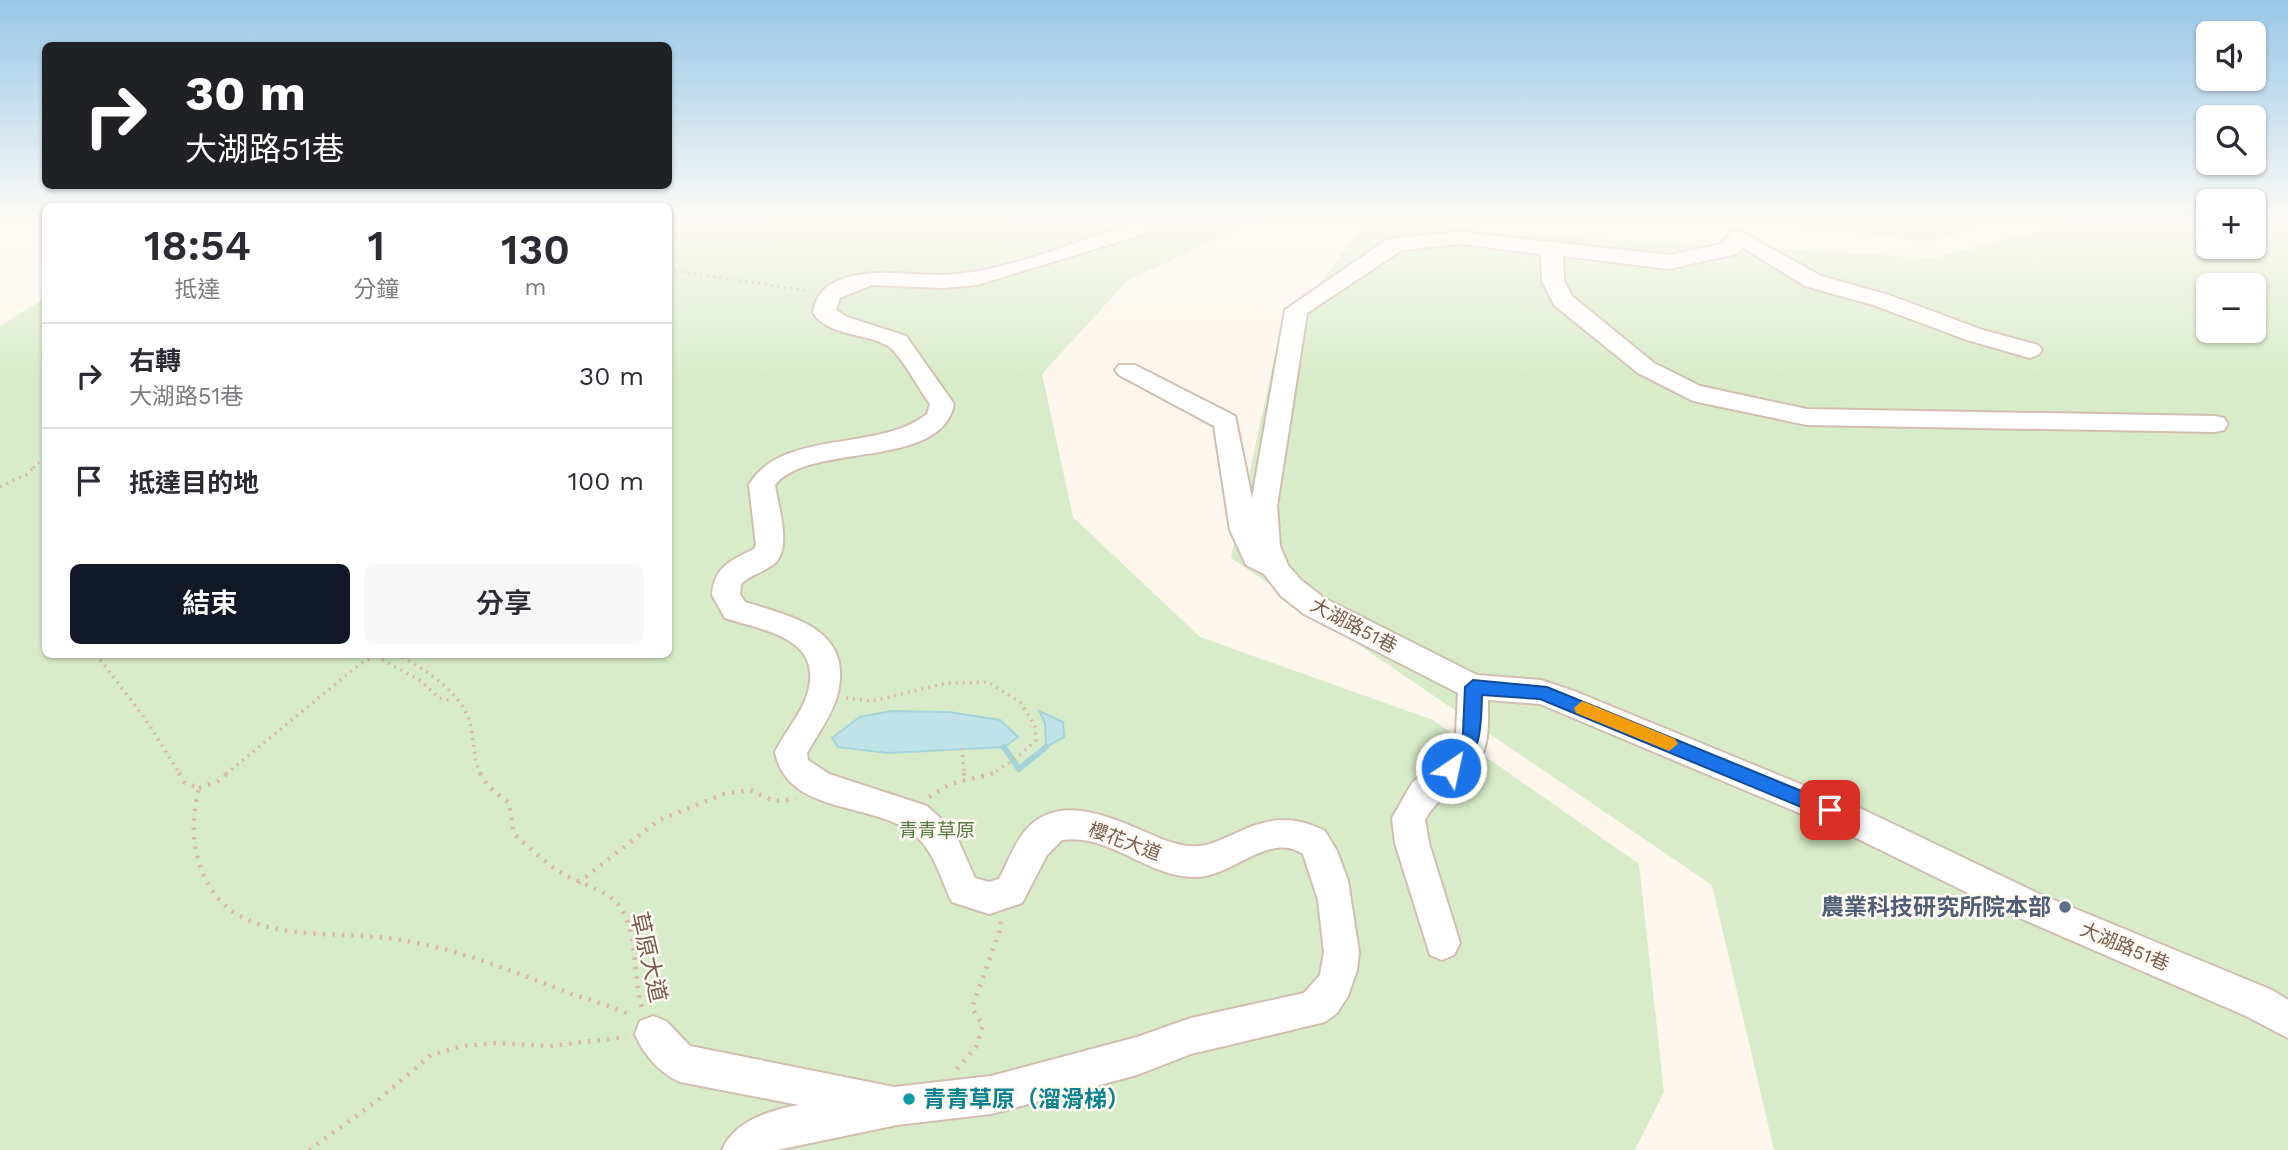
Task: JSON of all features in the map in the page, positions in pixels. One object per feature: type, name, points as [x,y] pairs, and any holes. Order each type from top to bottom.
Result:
[{"type":"street","points":[[999,895],[989,898],[964,891],[951,869],[947,846],[939,834],[915,816],[819,785],[794,767],[791,752],[822,696],[826,669],[821,653],[810,639],[791,628],[735,610],[726,595],[727,580],[739,568],[765,556],[769,545],[762,485],[772,472],[926,428],[937,420],[942,404],[898,341],[875,331],[839,322],[824,313],[825,301],[830,295],[845,285],[866,280],[959,281],[1004,272]]},
{"type":"street","name":"大湖路51巷","points":[[1354,272],[1296,310],[1264,506],[1266,546],[1276,570],[1291,588],[1314,606],[1473,687],[1541,692],[1563,700],[1854,821],[2025,904],[2259,1003],[2288,1020]]},
{"type":"street","points":[[1552,272],[1552,281],[1562,300],[1646,368],[1693,393],[1807,417],[2215,424]]},
{"type":"street","name":"大湖路51巷","points":[[1798,272],[1813,281],[1881,300],[1975,335],[2029,350]]},
{"type":"street","points":[[1127,370],[1226,422],[1244,530],[1256,558],[1276,570]]},
{"type":"street","points":[[1442,943],[1412,843],[1408,818],[1423,793],[1466,755],[1472,733],[1473,687]]},
{"type":"street","name":"櫻花大道","points":[[742,1150],[775,1129],[910,1104],[991,1095],[1137,1056],[1191,1036],[1312,1009],[1327,1000],[1342,960],[1338,921],[1325,862],[1316,844],[1298,835],[1279,833],[1254,840],[1217,859],[1195,862],[1166,856],[1081,824],[1061,825],[1041,833],[1010,892],[999,895]]},
{"type":"street","points":[[653,1034],[680,1063],[910,1104]]},
{"type":"path","points":[[682,272],[758,281],[830,295]]},
{"type":"path","points":[[0,487],[27,474],[42,460]]},
{"type":"path","points":[[99,658],[146,720],[185,783],[199,788],[218,781],[370,658]]},
{"type":"path","points":[[380,658],[421,681],[439,698],[453,701]]},
{"type":"path","name":"草原大道","points":[[402,658],[448,690],[453,701],[468,719],[478,769],[488,786],[509,803],[514,834],[567,877],[609,894],[620,906],[629,935],[637,997],[653,1034]]},
{"type":"path","points":[[822,696],[872,701],[947,683],[988,682],[1021,703],[1035,726],[1036,740],[1028,749],[997,771],[978,779],[964,779],[942,786],[915,816]]},
{"type":"path","points":[[962,748],[964,779]]},
{"type":"path","points":[[579,883],[659,820],[724,794],[750,790],[774,801],[796,799],[819,785]]},
{"type":"path","points":[[199,788],[192,807],[192,839],[203,879],[226,906],[241,918],[261,925],[345,937],[404,940],[492,961],[629,1014],[653,1034]]},
{"type":"path","points":[[910,1104],[976,1047],[983,1025],[972,1008],[1001,927],[999,895]]},
{"type":"path","points":[[309,1150],[377,1101],[432,1055],[462,1046],[497,1043],[550,1046],[653,1034]]},
{"type":"green space","name":"青青草原","points":[[672,272],[1147,272],[1127,281],[1042,374],[1073,517],[1200,637],[1433,720],[1639,864],[1664,1092],[1635,1150],[0,1150],[0,326],[42,300],[42,658],[672,658]]},
{"type":"green space","points":[[1328,272],[2288,272],[2288,1150],[1774,1150],[1712,885],[1231,558],[1279,337]]},
{"type":"water","points":[[891,711],[949,712],[1000,720],[1018,737],[1004,747],[888,753],[838,747],[832,738],[860,717]]},
{"type":"water","points":[[1039,711],[1063,722],[1064,737],[1046,747],[1045,723]]},
{"type":"waterway","points":[[1004,747],[1019,769],[1046,747]]},
{"type":"slow traffic","points":[[1582,708],[1669,744]]},
{"type":"place","name":"農業科技研究所院本部","points":[[2065,907]]},
{"type":"place","name":"青青草原（溜滑梯）","points":[[909,1099]]},
{"type":"route","points":[[1451,768],[1466,755],[1472,733],[1473,687],[1541,692],[1830,810]]}]
